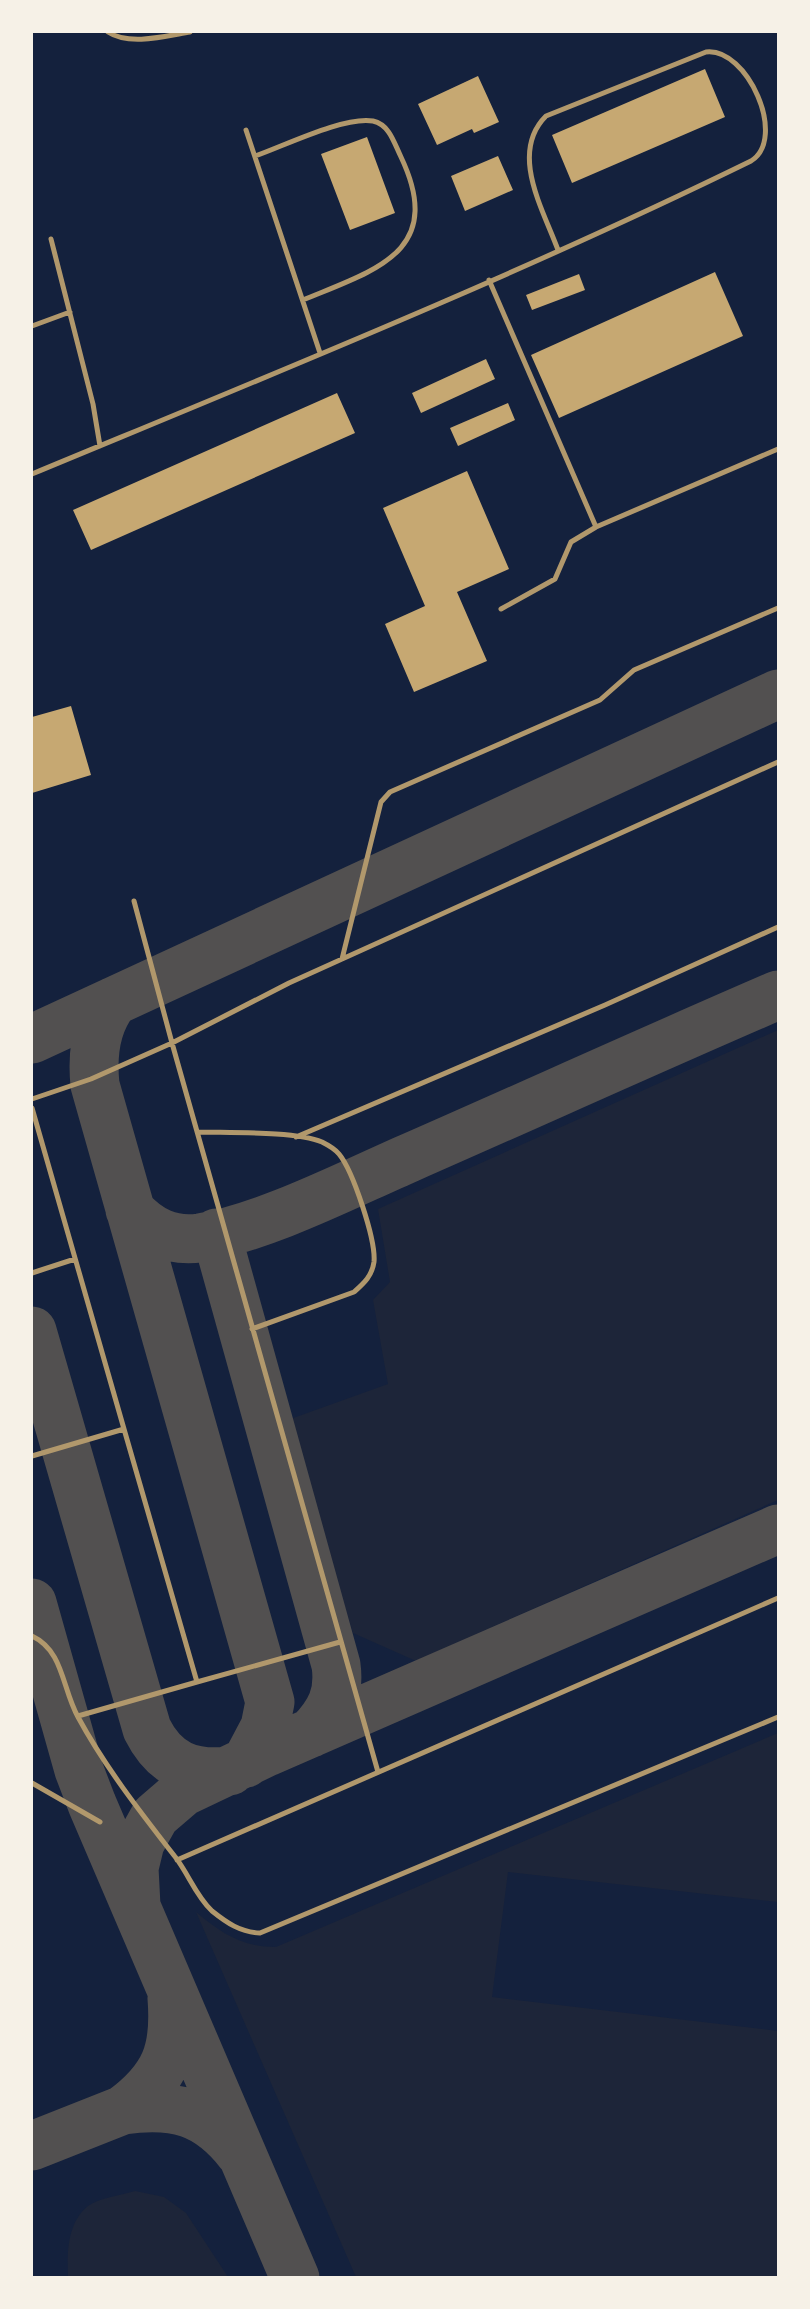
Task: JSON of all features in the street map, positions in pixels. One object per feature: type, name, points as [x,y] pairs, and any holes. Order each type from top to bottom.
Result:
[{"type":"lane","points":[[108,32],[117,37],[138,37],[190,32]]},
{"type":"lane","points":[[32,474],[489,281],[558,250],[761,155],[768,139],[767,129],[745,73],[737,64],[720,52],[706,52],[546,116],[529,144],[528,157],[531,174],[558,250]]},
{"type":"lane","points":[[255,156],[349,123],[371,121],[388,129],[407,170],[415,204],[414,226],[403,250],[358,277],[303,300]]},
{"type":"lane","points":[[246,130],[320,354]]},
{"type":"lane","points":[[51,239],[100,446]]},
{"type":"lane","points":[[489,281],[596,527]]},
{"type":"lane","points":[[32,326],[70,312]]},
{"type":"lane","points":[[500,609],[555,579],[571,542],[596,527],[779,449]]},
{"type":"lane","points":[[342,959],[381,802],[390,792],[600,700],[634,670],[779,608]]},
{"type":"lane","points":[[32,1099],[91,1079],[172,1043],[342,959],[779,762]]},
{"type":"lane","points":[[134,901],[378,1772]]},
{"type":"lane","points":[[296,1137],[605,1005],[779,927]]},
{"type":"lane","points":[[32,1108],[197,1682]]},
{"type":"lane","points":[[198,1132],[296,1137],[319,1141],[343,1160],[365,1222],[374,1262],[367,1281],[354,1292],[252,1329]]},
{"type":"lane","points":[[32,1273],[75,1259]]},
{"type":"lane","points":[[32,1455],[124,1429]]},
{"type":"lane","points":[[177,1860],[779,1598]]},
{"type":"lane","points":[[32,1636],[49,1647],[54,1654],[78,1716],[138,1810],[177,1860],[209,1908],[228,1924],[247,1933],[260,1933],[779,1717]]},
{"type":"lane","points":[[78,1716],[340,1642]]},
{"type":"lane","points":[[32,1783],[100,1822]]},
{"type":"shaded area","points":[[778,1030],[778,1500],[416,1661],[353,1633],[285,1421],[388,1384],[373,1300],[390,1282],[378,1209]]},
{"type":"shaded area","points":[[778,1733],[778,1902],[508,1872],[492,1997],[778,2031],[778,2277],[356,2277],[196,1912],[214,1926],[242,1941],[276,1947]]},
{"type":"shaded area","points":[[135,2191],[164,2197],[186,2213],[228,2277],[68,2277],[70,2239],[81,2213],[98,2201]]},
{"type":"building","points":[[705,69],[725,117],[572,183],[552,135]]},
{"type":"building","points":[[478,76],[499,122],[474,133],[472,129],[437,145],[418,104]]},
{"type":"building","points":[[367,137],[395,213],[350,230],[321,154]]},
{"type":"building","points":[[498,156],[513,190],[465,211],[451,176]]},
{"type":"building","points":[[715,272],[743,336],[559,418],[531,355]]},
{"type":"building","points":[[579,274],[585,290],[532,310],[526,295]]},
{"type":"building","points":[[486,359],[495,379],[421,413],[412,393]]},
{"type":"building","points":[[337,393],[355,433],[91,550],[73,510]]},
{"type":"building","points":[[508,403],[515,420],[458,446],[450,428]]},
{"type":"building","points":[[467,471],[509,569],[457,592],[487,661],[414,692],[385,624],[425,606],[383,508]]},
{"type":"building","points":[[71,706],[91,775],[32,793],[32,717]]},
{"type":"taxiway","points":[[32,1039],[778,694]]},
{"type":"taxiway","points":[[130,1210],[153,1229],[180,1238],[200,1238],[252,1225],[333,1192],[778,995]]},
{"type":"taxiway","points":[[114,1001],[103,1020],[96,1041],[95,1085],[270,1702],[265,1727],[246,1763]]},
{"type":"taxiway","points":[[216,1233],[336,1665],[335,1694],[329,1710],[311,1733]]},
{"type":"taxiway","points":[[32,1331],[147,1729],[162,1751],[181,1765],[203,1771],[230,1771]]},
{"type":"taxiway","points":[[136,1906],[134,1868],[140,1843],[155,1816],[183,1792],[267,1752],[778,1529]]},
{"type":"taxiway","points":[[32,1603],[79,1770],[92,1804],[295,2278]]},
{"type":"taxiway","points":[[172,1998],[172,2033],[165,2062],[149,2086],[123,2110],[159,2108],[189,2113],[215,2128],[240,2153]]},
{"type":"taxiway","points":[[32,2146],[123,2110]]}]
